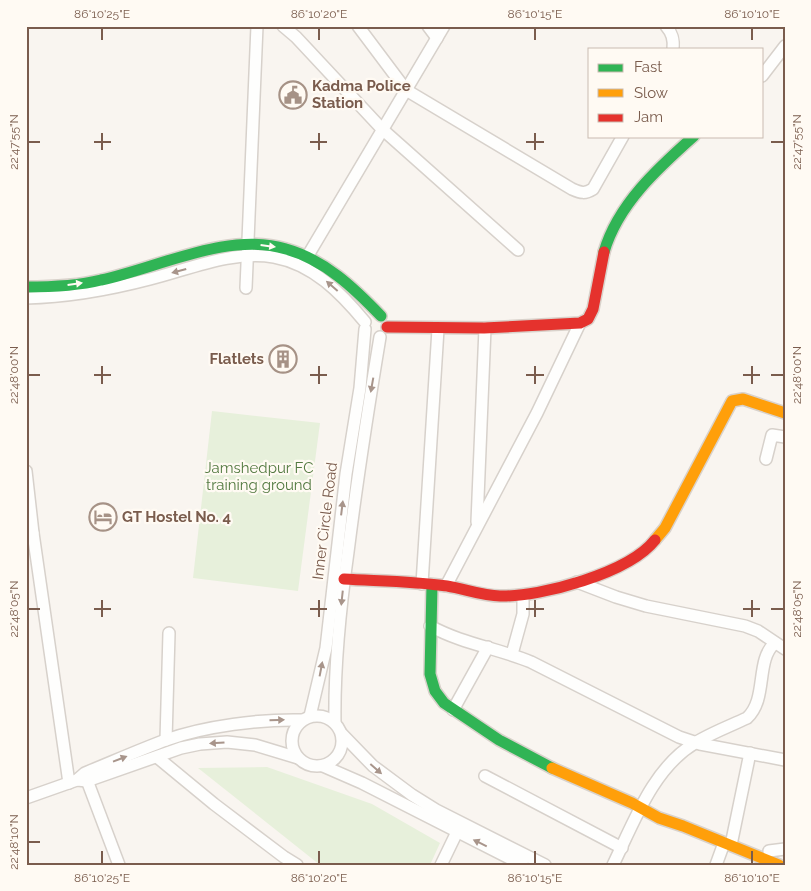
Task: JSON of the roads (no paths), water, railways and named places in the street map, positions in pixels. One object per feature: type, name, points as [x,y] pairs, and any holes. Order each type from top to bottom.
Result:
[{"type":"street","points":[[246,288],[257,26]]},
{"type":"street","points":[[283,26],[296,37],[382,130],[518,250]]},
{"type":"street","points":[[358,26],[406,90],[572,190],[587,193],[593,189],[622,138]]},
{"type":"street","points":[[428,26],[437,38]]},
{"type":"street","points":[[307,257],[444,26]]},
{"type":"street","points":[[666,26],[671,32],[674,41],[673,48]]},
{"type":"street","points":[[764,73],[785,46]]},
{"type":"street","points":[[388,327],[485,328],[580,323],[588,319],[593,309],[608,240],[621,216],[639,192],[692,138]]},
{"type":"street","points":[[26,287],[52,287],[100,280],[190,256],[249,250],[291,262],[325,280],[337,290],[365,326],[368,334],[374,338],[380,337],[388,327],[386,320],[364,297],[347,283],[307,257],[269,245],[249,250],[225,258],[151,278],[86,294],[26,298]]},
{"type":"street","points":[[365,326],[369,317],[381,316]]},
{"type":"street","points":[[446,586],[537,413],[580,323]]},
{"type":"street","name":"Inner Circle Road","points":[[306,718],[326,648],[346,474],[360,388],[365,326]]},
{"type":"street","points":[[477,526],[485,328]]},
{"type":"street","points":[[438,329],[427,585],[430,626],[430,674],[434,691],[453,710],[499,740],[558,771],[659,818],[779,865]]},
{"type":"street","name":"Inner Circle Road","points":[[335,723],[334,688],[344,579],[357,476],[380,337]]},
{"type":"street","points":[[344,579],[446,586],[498,596],[523,595],[577,582],[616,568],[648,549],[665,528],[732,401],[736,398],[743,399],[785,413]]},
{"type":"street","points":[[766,459],[772,435],[785,437]]},
{"type":"street","points":[[26,471],[32,560],[79,780],[119,865]]},
{"type":"street","points":[[577,582],[646,606],[745,626],[785,649]]},
{"type":"street","points":[[512,654],[523,614],[523,595]]},
{"type":"street","points":[[430,626],[449,636],[512,654],[679,737],[785,760]]},
{"type":"street","points":[[166,740],[169,633]]},
{"type":"street","points":[[613,865],[641,808],[668,766],[682,752],[696,742],[752,714],[758,700],[767,652],[775,643]]},
{"type":"street","points":[[453,710],[488,648]]},
{"type":"street","points":[[79,780],[166,740],[184,735],[258,721],[323,716],[335,723],[342,734],[373,766],[412,795],[436,810],[545,865]]},
{"type":"street","points":[[298,758],[292,746],[293,731],[306,718]]},
{"type":"street","points":[[323,766],[335,759],[342,748],[342,734]]},
{"type":"street","points":[[26,798],[181,748],[200,744],[227,742],[255,746],[298,758],[310,766],[323,766],[362,783],[523,865]]},
{"type":"street","points":[[716,865],[728,844],[750,753]]},
{"type":"street","points":[[157,757],[214,804],[297,865]]},
{"type":"street","points":[[486,776],[622,848]]},
{"type":"street","points":[[441,865],[456,832]]},
{"type":"street","points":[[769,850],[785,849]]},
{"type":"place","name":"Kadma Police Station","points":[[293,95]]},
{"type":"place","name":"Flatlets","points":[[283,359]]},
{"type":"place","name":"GT Hostel No. 4","points":[[103,517]]},
{"type":"park label","name":"Jamshedpur FC training ground","points":[[259,476]]}]
